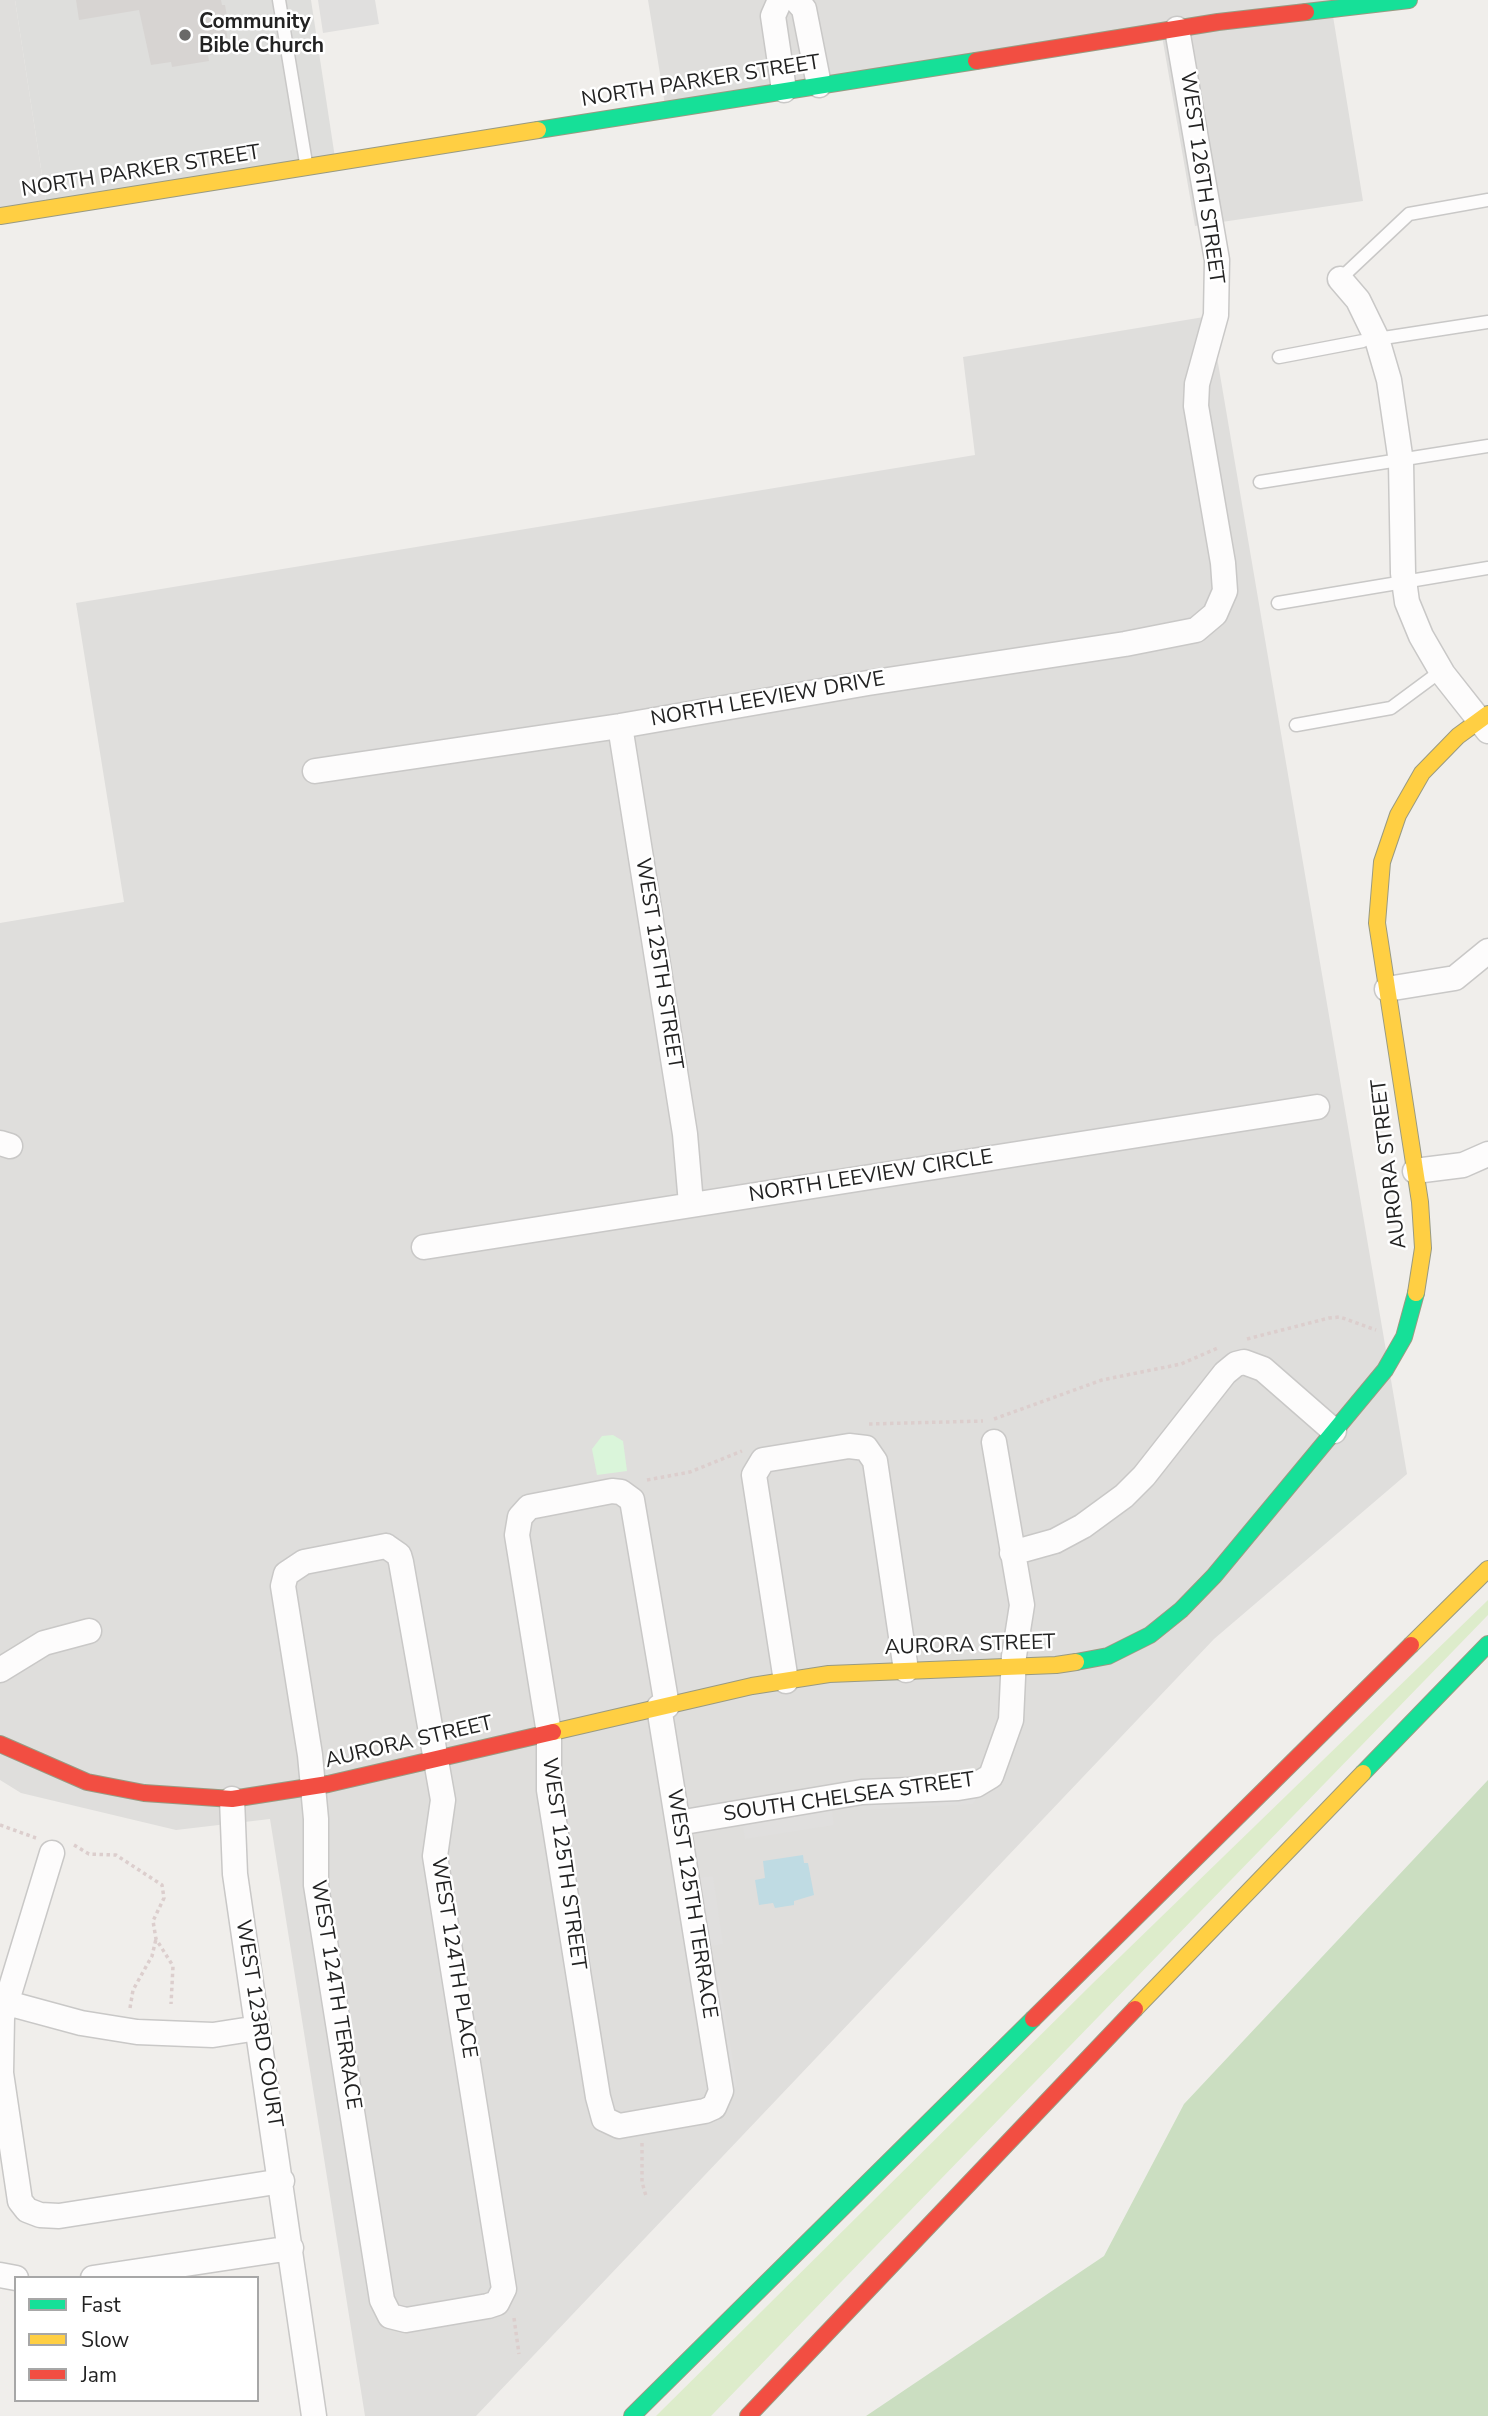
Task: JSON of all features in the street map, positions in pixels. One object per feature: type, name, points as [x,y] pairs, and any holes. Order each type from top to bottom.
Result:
[{"type":"main road","name":"NORTH PARKER STREET","points":[[0,216],[1177,29],[1409,0]]},
{"type":"main road","name":"AURORA STREET","points":[[0,1744],[87,1782],[144,1793],[232,1799],[312,1786],[786,1681],[829,1674],[1056,1665],[1108,1656],[1150,1635],[1181,1610],[1214,1576],[1385,1370],[1404,1337],[1417,1291],[1423,1248],[1415,1171],[1377,923],[1382,862],[1398,815],[1422,773],[1458,736],[1485,722]]},
{"type":"main road","points":[[632,2416],[1488,1569]]},
{"type":"main road","points":[[748,2416],[803,2361],[955,2195],[1488,1644]]},
{"type":"street","points":[[780,0],[773,16],[784,90]]},
{"type":"street","points":[[796,0],[804,9],[819,85]]},
{"type":"street","name":"WEST 126TH STREET","points":[[1177,29],[1217,260],[1219,292],[1216,316],[1197,384],[1196,407],[1226,591],[1215,614]]},
{"type":"street","points":[[1340,279],[1357,300],[1376,337],[1389,380],[1401,462],[1404,582],[1408,602],[1421,636],[1441,671],[1485,722]]},
{"type":"street","name":"NORTH LEEVIEW DRIVE","points":[[314,771],[620,726],[868,683],[1125,644],[1196,630],[1215,614]]},
{"type":"street","name":"WEST 125TH STREET","points":[[620,726],[685,1134],[691,1204]]},
{"type":"street","points":[[1387,989],[1455,978],[1488,951]]},
{"type":"street","name":"NORTH LEEVIEW CIRCLE","points":[[424,1247],[1317,1107]]},
{"type":"street","points":[[1415,1171],[1463,1165],[1488,1154]]},
{"type":"street","points":[[1012,1553],[1039,1548],[1055,1541],[1083,1526],[1124,1496],[1144,1476],[1225,1373],[1236,1364],[1244,1362],[1263,1369],[1334,1431]]},
{"type":"street","name":"SOUTH CHELSEA STREET","points":[[678,1823],[862,1792],[976,1785],[991,1776],[1011,1720],[1013,1668],[1021,1605],[994,1442]]},
{"type":"street","points":[[786,1681],[754,1475],[763,1460],[859,1445],[870,1452],[875,1461],[906,1670]]},
{"type":"street","name":"WEST 125TH STREET","points":[[626,1495],[612,1491],[534,1506],[525,1511],[517,1525],[549,1733],[549,1790],[601,2112],[610,2123],[624,2125],[705,2111],[714,2107],[718,2100]]},
{"type":"street","name":"WEST 125TH TERRACE","points":[[626,1495],[636,1507],[678,1823],[718,2073],[718,2100]]},
{"type":"street","name":"WEST 124TH PLACE","points":[[296,1565],[386,1546],[399,1555],[443,1800],[435,1856],[503,2277],[505,2309]]},
{"type":"street","name":"WEST 124TH TERRACE","points":[[296,1565],[286,1574],[283,1586],[312,1786],[317,1837],[316,1885],[385,2310],[390,2316],[406,2320],[488,2306],[505,2309]]},
{"type":"street","points":[[0,1670],[44,1643],[89,1631]]},
{"type":"street","name":"WEST 123RD COURT","points":[[232,1799],[234,1874],[282,2182],[314,2416]]},
{"type":"street","points":[[52,1844],[3,2002],[1,2073],[20,2201],[27,2210],[40,2215],[59,2216],[282,2182]]},
{"type":"street","points":[[3,2002],[81,2023],[137,2032],[212,2035],[258,2028]]},
{"type":"street","points":[[106,2276],[291,2248]]},
{"type":"lane","points":[[279,0],[307,167]]},
{"type":"lane","points":[[1340,279],[1409,214],[1488,200]]},
{"type":"lane","points":[[1279,357],[1376,337],[1488,322]]},
{"type":"lane","points":[[1260,482],[1401,462],[1488,446]]},
{"type":"lane","points":[[1278,603],[1488,568]]},
{"type":"lane","points":[[1296,725],[1391,708],[1441,671]]},
{"type":"path","points":[[1237,1342],[1340,1317],[1376,1330]]},
{"type":"path","points":[[864,1424],[979,1422],[998,1418],[1102,1380],[1181,1364],[1225,1345]]},
{"type":"path","points":[[647,1480],[690,1472],[745,1450]]},
{"type":"path","points":[[0,1825],[20,1835],[89,1854],[116,1855],[140,1873],[159,1881],[164,1890],[153,1921],[156,1939],[152,1956],[133,1990],[128,2017]]},
{"type":"path","points":[[156,1939],[173,1966],[171,2004]]},
{"type":"path","points":[[641,2134],[646,2196]]},
{"type":"path","points":[[505,2309],[519,2354]]},
{"type":"shaded area","points":[[0,0],[15,0],[48,214],[0,222]]},
{"type":"shaded area","name":"Community Bible Church","points":[[15,0],[311,0],[337,171],[48,214]]},
{"type":"shaded area","points":[[318,0],[375,0],[379,24],[323,33]]},
{"type":"shaded area","points":[[648,0],[1397,0],[1332,10],[1363,201],[1195,226],[1162,36],[666,111]]},
{"type":"shaded area","points":[[1210,316],[1407,1474],[1214,1639],[476,2416],[365,2416],[270,1819],[176,1830],[21,1793],[0,1780],[0,923],[124,902],[76,603],[975,455],[963,357]]},
{"type":"shaded area","points":[[979,1795],[973,1804],[862,1810],[856,1803]]},
{"type":"shaded area","points":[[832,1808],[834,1825],[745,1839],[742,1821]]},
{"type":"shaded area","points":[[713,1876],[723,1944],[706,1947],[696,1878]]},
{"type":"shaded area","points":[[710,1969],[719,1977],[737,2085],[730,2095]]},
{"type":"green space","points":[[613,1435],[623,1441],[627,1471],[597,1475],[592,1449],[602,1436]]},
{"type":"green space","points":[[1488,1600],[1488,1615],[711,2416],[656,2416],[1092,1984]]},
{"type":"green space","points":[[1488,1780],[1488,2416],[866,2416],[1104,2256],[1184,2104]]},
{"type":"water","points":[[803,1855],[804,1863],[808,1863],[814,1895],[794,1901],[794,1905],[775,1908],[773,1903],[759,1905],[755,1880],[765,1878],[763,1861]]},
{"type":"building","name":"Community Bible Church","points":[[76,0],[221,0],[222,5],[225,5],[229,28],[226,29],[230,52],[208,55],[209,61],[172,67],[171,62],[151,65],[139,10],[79,20]]},
{"type":"traffic: fast","points":[[1306,12],[1409,0]]},
{"type":"traffic: fast","points":[[538,130],[976,61]]},
{"type":"traffic: fast","points":[[1076,1662],[1108,1656],[1150,1635],[1181,1610],[1214,1576],[1385,1370],[1404,1337],[1416,1293]]},
{"type":"traffic: fast","points":[[1363,1773],[1488,1644]]},
{"type":"traffic: fast","points":[[632,2416],[1033,2019]]},
{"type":"traffic: slow","points":[[0,216],[538,130]]},
{"type":"traffic: slow","points":[[1416,1293],[1423,1248],[1420,1202],[1377,923],[1382,862],[1398,815],[1422,773],[1458,736],[1488,714]]},
{"type":"traffic: slow","points":[[1411,1645],[1488,1569]]},
{"type":"traffic: slow","points":[[553,1732],[752,1686],[829,1674],[1076,1662]]},
{"type":"traffic: slow","points":[[1135,2009],[1363,1773]]},
{"type":"traffic: jam","points":[[976,61],[1218,22],[1306,12]]},
{"type":"traffic: jam","points":[[1033,2019],[1411,1645]]},
{"type":"traffic: jam","points":[[0,1744],[87,1782],[144,1793],[232,1799],[328,1784],[553,1732]]},
{"type":"traffic: jam","points":[[748,2416],[1135,2009]]},
{"type":"place","name":"Community Bible Church","points":[[185,35]]}]
